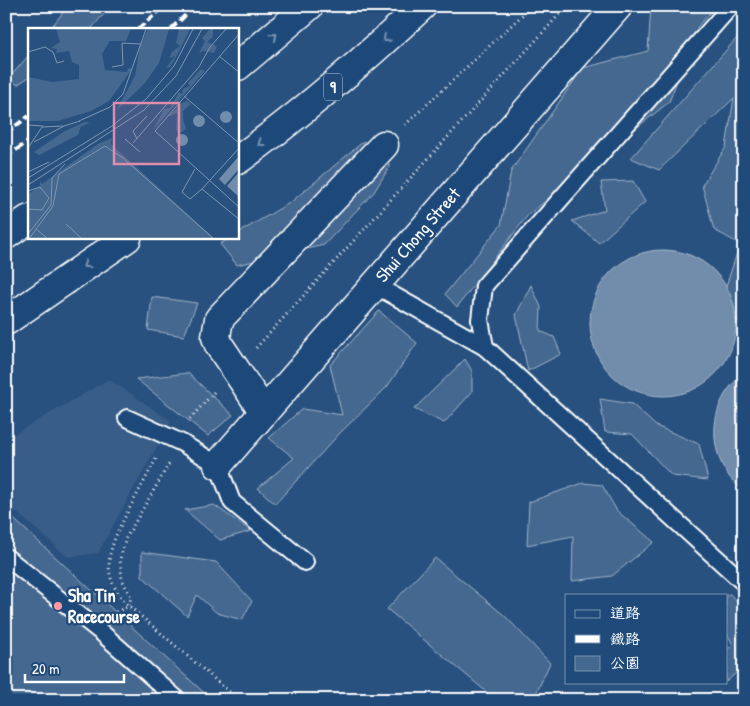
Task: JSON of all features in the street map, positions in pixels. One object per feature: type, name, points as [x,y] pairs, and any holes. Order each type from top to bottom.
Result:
[{"type":"main road","points":[[239,65],[309,6]]},
{"type":"main road","name":"9","points":[[239,159],[282,128],[350,72],[422,6]]},
{"type":"main road","name":"Shui Chong Street","points":[[218,465],[618,6]]},
{"type":"main road","points":[[264,412],[234,368],[216,337],[219,319],[384,144]]},
{"type":"main road","points":[[6,235],[28,220]]},
{"type":"main road","points":[[6,321],[126,239]]},
{"type":"lane","points":[[485,347],[480,320],[484,286],[731,6]]},
{"type":"lane","points":[[375,284],[485,347],[744,583]]},
{"type":"lane","points":[[127,418],[182,443],[218,465],[232,502],[305,562]]},
{"type":"lane","points":[[6,557],[102,633],[178,700]]},
{"type":"path","points":[[384,144],[532,6]]},
{"type":"path","points":[[184,426],[234,368],[276,328],[567,6]]},
{"type":"path","points":[[157,457],[112,541],[108,561],[110,579],[119,596],[128,606],[239,700]]},
{"type":"path","points":[[128,606],[131,597],[122,579],[120,559],[126,538],[170,463]]},
{"type":"shaded area","points":[[663,250],[691,256],[704,262],[715,271],[724,282],[730,295],[736,323],[730,351],[724,364],[715,375],[704,384],[691,390],[663,396],[635,390],[622,384],[611,375],[602,364],[596,351],[590,323],[596,295],[602,282],[611,271],[622,262],[635,256]]},
{"type":"shaded area","points":[[744,374],[744,491],[731,479],[722,465],[717,449],[715,432],[722,400],[731,386]]},
{"type":"shaded area","points":[[109,379],[171,421],[98,553],[68,557],[6,503],[6,439]]},
{"type":"green space","points":[[68,6],[111,6],[92,28],[51,28]]},
{"type":"green space","points":[[651,6],[716,6],[698,26],[669,102],[528,215],[457,307],[445,294],[501,225],[511,171],[583,68],[648,51]]},
{"type":"green space","points":[[744,30],[744,325],[719,307],[740,244],[714,230],[702,185],[726,147],[734,98],[659,170],[631,158]]},
{"type":"green space","points":[[28,56],[28,78],[17,85],[10,77]]},
{"type":"green space","points":[[364,141],[390,166],[374,192],[324,245],[237,265],[220,244],[228,239],[239,239],[239,232],[291,202]]},
{"type":"green space","points":[[633,181],[645,202],[599,243],[572,221],[605,210],[601,182]]},
{"type":"green space","points":[[531,285],[541,307],[540,331],[554,337],[561,354],[528,371],[516,315]]},
{"type":"green space","points":[[152,297],[197,303],[184,336],[148,330]]},
{"type":"green space","points":[[379,311],[417,343],[387,387],[339,434],[275,504],[258,488],[294,458],[269,438],[302,409],[342,415],[330,365]]},
{"type":"green space","points":[[465,359],[472,371],[472,392],[444,423],[414,409]]},
{"type":"green space","points":[[188,373],[233,415],[208,436],[136,379]]},
{"type":"green space","points":[[600,399],[632,404],[656,426],[699,444],[708,480],[672,476],[632,434],[605,432]]},
{"type":"green space","points":[[583,483],[602,485],[617,511],[654,542],[612,576],[572,581],[573,536],[527,545],[529,502]]},
{"type":"green space","points":[[214,505],[251,531],[220,540],[185,510]]},
{"type":"green space","name":"Sha Tin Racecourse","points":[[6,512],[212,700],[6,700]]},
{"type":"green space","points":[[142,552],[216,562],[252,601],[242,620],[217,613],[197,595],[187,616],[142,576]]},
{"type":"green space","points":[[435,558],[505,616],[550,663],[533,700],[506,700],[489,694],[387,609]]},
{"type":"green space","points":[[728,594],[730,594],[744,610],[744,666],[728,680],[728,649],[733,645],[728,635]]},
{"type":"railway","points":[[139,28],[165,6]]},
{"type":"railway","points":[[172,28],[195,6]]},
{"type":"railway","points":[[6,133],[28,117]]},
{"type":"railway","points":[[6,157],[28,142]]},
{"type":"place","name":"Sha Tin Racecourse","points":[[58,606]]}]
